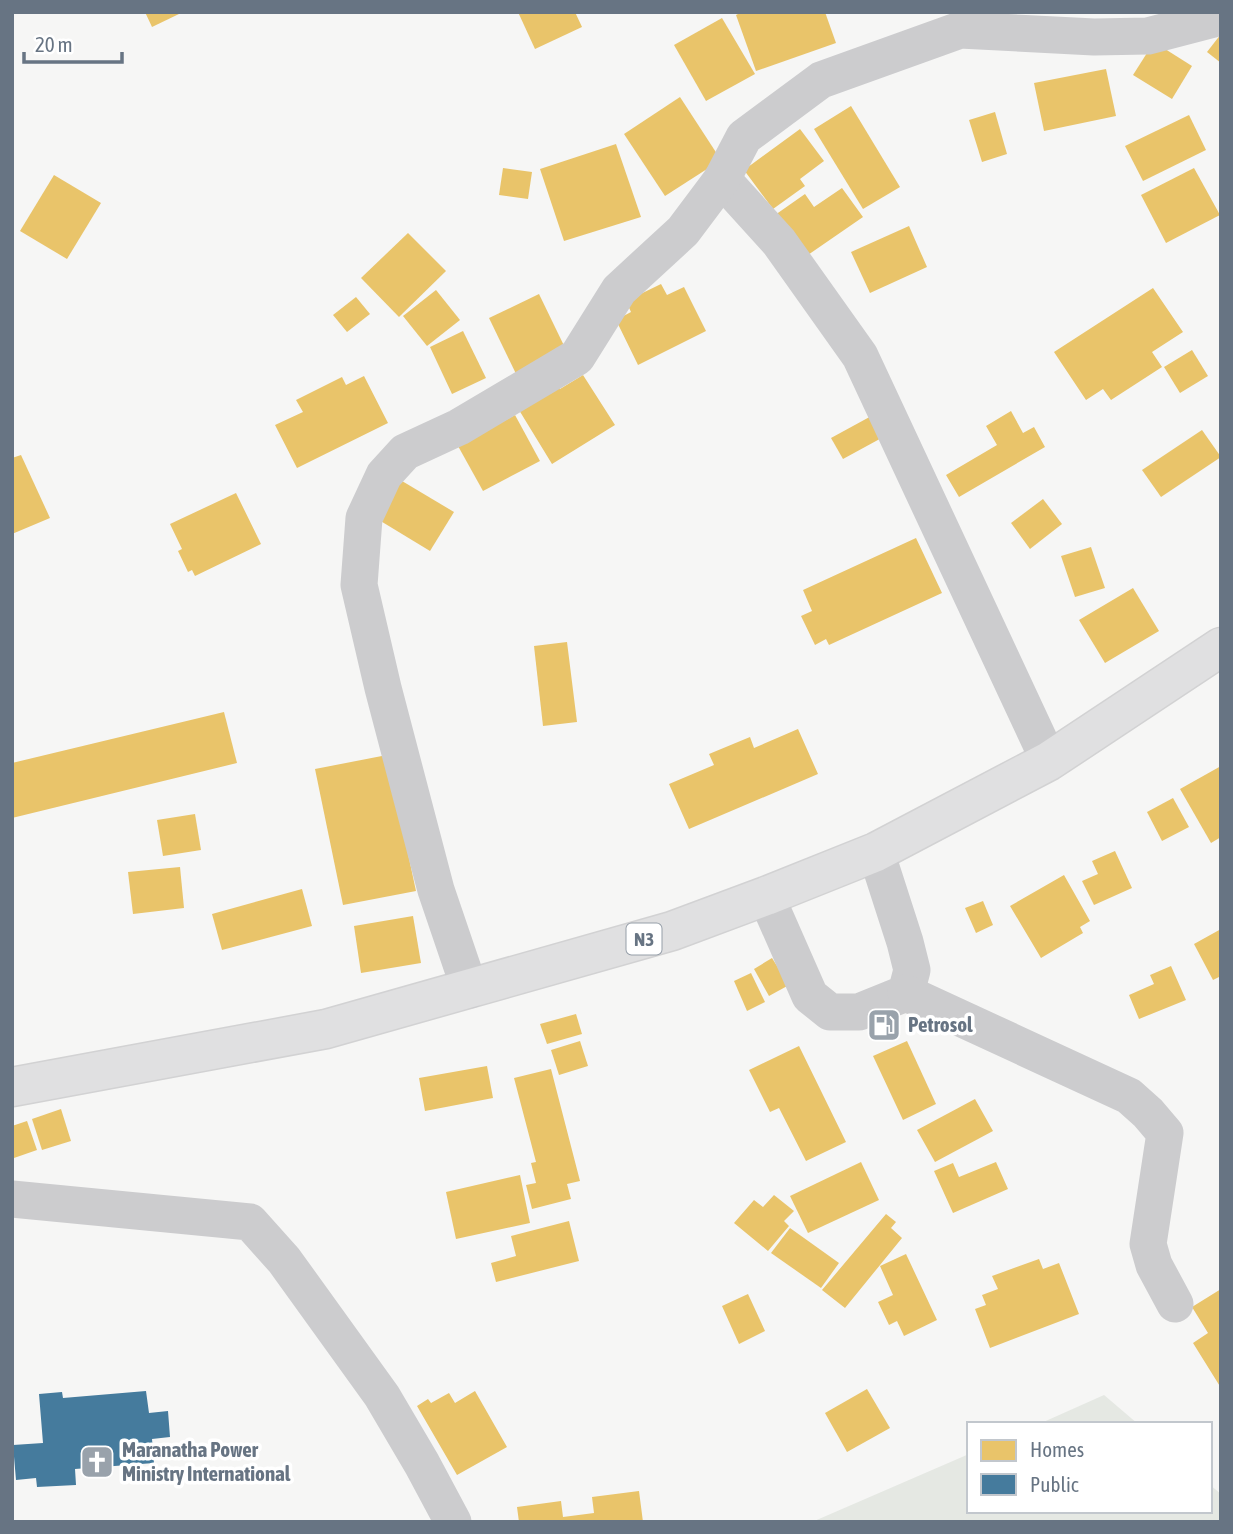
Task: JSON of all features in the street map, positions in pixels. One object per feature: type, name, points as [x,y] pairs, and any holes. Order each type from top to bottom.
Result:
[{"type":"main road","name":"N3","points":[[12,1087],[326,1029],[672,931],[876,852],[1049,761],[1221,647]]},
{"type":"street","points":[[470,990],[436,891],[359,584],[364,518],[384,475],[405,452],[459,427],[577,357],[619,290],[683,231],[722,179],[744,136],[821,80],[960,30],[1094,37],[1148,36],[1221,17]]},
{"type":"street","points":[[722,179],[779,242],[860,356],[1049,761]]},
{"type":"street","points":[[876,852],[912,970],[906,993]]},
{"type":"street","points":[[766,896],[810,996],[830,1012],[859,1012],[906,993],[1129,1096],[1148,1112],[1165,1133],[1148,1244],[1154,1265],[1175,1304]]},
{"type":"street","points":[[12,1199],[250,1222],[284,1259],[382,1396],[453,1522]]},
{"type":"shaded area","points":[[1104,1395],[1136,1422],[1043,1422]]},
{"type":"shaded area","points":[[967,1455],[967,1513],[1212,1513],[1212,1487],[1221,1494],[1221,1522],[812,1522]]},
{"type":"building: Homes","points":[[145,12],[178,12],[179,14],[152,27]]},
{"type":"building: Homes","points":[[518,12],[575,12],[582,27],[535,49]]},
{"type":"building: Homes","points":[[742,12],[825,12],[836,43],[756,71],[736,15]]},
{"type":"building: Homes","points":[[722,18],[755,74],[706,101],[674,45]]},
{"type":"building: Homes","points":[[1221,34],[1221,63],[1207,52]]},
{"type":"building: Homes","points":[[1154,42],[1192,66],[1172,99],[1133,75]]},
{"type":"building: Homes","points":[[1106,69],[1116,116],[1044,131],[1034,83]]},
{"type":"building: Homes","points":[[680,97],[721,160],[665,196],[624,134]]},
{"type":"building: Homes","points":[[851,106],[900,187],[863,209],[814,129]]},
{"type":"building: Homes","points":[[995,112],[1007,154],[982,162],[969,120]]},
{"type":"building: Homes","points":[[1189,115],[1206,150],[1143,181],[1125,146]]},
{"type":"building: Homes","points":[[800,129],[824,161],[800,179],[805,186],[773,209],[744,170]]},
{"type":"building: Homes","points":[[616,144],[641,217],[564,241],[540,169]]},
{"type":"building: Homes","points":[[503,168],[532,172],[528,199],[499,195]]},
{"type":"building: Homes","points":[[1194,168],[1220,215],[1166,243],[1141,195]]},
{"type":"building: Homes","points":[[54,175],[101,203],[67,259],[20,231]]},
{"type":"building: Homes","points":[[842,188],[863,217],[805,257],[775,215],[805,194],[814,207]]},
{"type":"building: Homes","points":[[909,226],[927,267],[870,293],[851,252]]},
{"type":"building: Homes","points":[[408,233],[446,271],[399,317],[361,278]]},
{"type":"building: Homes","points":[[661,284],[667,295],[684,287],[706,331],[638,365],[616,320],[631,312],[626,301]]},
{"type":"building: Homes","points":[[1153,288],[1183,332],[1152,352],[1162,367],[1111,400],[1103,389],[1086,400],[1054,352]]},
{"type":"building: Homes","points":[[436,290],[460,320],[427,346],[403,316]]},
{"type":"building: Homes","points":[[539,294],[569,356],[519,380],[489,318]]},
{"type":"building: Homes","points":[[356,297],[370,314],[347,332],[333,315]]},
{"type":"building: Homes","points":[[463,331],[486,378],[452,394],[430,347]]},
{"type":"building: Homes","points":[[1192,350],[1208,376],[1180,393],[1164,367]]},
{"type":"building: Homes","points":[[583,375],[615,425],[552,464],[519,410],[558,386],[560,389]]},
{"type":"building: Homes","points":[[364,376],[388,423],[297,468],[275,425],[303,412],[296,400],[342,377],[346,385]]},
{"type":"building: Homes","points":[[1011,411],[1023,433],[1034,427],[1045,447],[959,497],[946,475],[997,445],[986,426]]},
{"type":"building: Homes","points":[[875,414],[887,435],[843,459],[831,438]]},
{"type":"building: Homes","points":[[515,415],[540,461],[483,491],[458,446]]},
{"type":"building: Homes","points":[[1202,430],[1221,457],[1161,497],[1142,470]]},
{"type":"building: Homes","points":[[21,455],[50,518],[12,534],[12,458]]},
{"type":"building: Homes","points":[[397,478],[454,512],[430,551],[374,517]]},
{"type":"building: Homes","points":[[236,493],[261,544],[195,576],[192,570],[188,572],[178,551],[182,549],[170,524]]},
{"type":"building: Homes","points":[[1043,499],[1062,524],[1030,549],[1011,523]]},
{"type":"building: Homes","points":[[916,538],[942,593],[829,645],[826,639],[815,645],[801,616],[812,611],[803,590]]},
{"type":"building: Homes","points":[[1091,547],[1105,588],[1075,597],[1061,556]]},
{"type":"building: Homes","points":[[1133,588],[1159,631],[1105,663],[1079,620]]},
{"type":"building: Homes","points":[[567,642],[577,722],[543,726],[534,646]]},
{"type":"building: Homes","points":[[224,712],[237,763],[12,818],[12,763]]},
{"type":"building: Homes","points":[[798,729],[818,774],[689,829],[669,784],[714,765],[709,754],[750,737],[754,748]]},
{"type":"building: Homes","points":[[387,755],[416,891],[343,905],[315,769]]},
{"type":"building: Homes","points":[[1221,766],[1221,837],[1211,843],[1180,789]]},
{"type":"building: Homes","points":[[1173,798],[1189,827],[1162,841],[1147,812]]},
{"type":"building: Homes","points":[[195,814],[201,850],[163,856],[157,820]]},
{"type":"building: Homes","points":[[1115,851],[1132,888],[1094,905],[1082,881],[1098,874],[1092,861]]},
{"type":"building: Homes","points":[[180,867],[184,908],[133,914],[128,872]]},
{"type":"building: Homes","points":[[1064,875],[1090,921],[1080,927],[1083,933],[1041,958],[1010,906]]},
{"type":"building: Homes","points":[[302,889],[312,926],[222,950],[212,914]]},
{"type":"building: Homes","points":[[983,901],[993,925],[976,933],[965,908]]},
{"type":"building: Homes","points":[[413,916],[421,963],[361,973],[354,926]]},
{"type":"building: Homes","points":[[1221,929],[1221,976],[1213,980],[1194,944]]},
{"type":"building: Homes","points":[[772,958],[789,985],[769,996],[754,969]]},
{"type":"building: Homes","points":[[1171,966],[1186,1000],[1139,1019],[1129,995],[1154,984],[1150,975]]},
{"type":"building: Homes","points":[[751,973],[765,1002],[747,1011],[734,981]]},
{"type":"building: Homes","points":[[576,1014],[582,1034],[547,1044],[540,1024]]},
{"type":"building: Homes","points":[[580,1041],[588,1066],[559,1075],[551,1050]]},
{"type":"building: Homes","points":[[907,1041],[936,1104],[903,1120],[873,1056]]},
{"type":"building: Homes","points":[[799,1046],[846,1142],[806,1161],[779,1108],[770,1112],[749,1070]]},
{"type":"building: Homes","points":[[487,1066],[493,1098],[425,1111],[419,1078]]},
{"type":"building: Homes","points":[[551,1069],[580,1181],[567,1184],[571,1199],[532,1209],[526,1185],[536,1183],[531,1163],[536,1162],[514,1078]]},
{"type":"building: Homes","points":[[975,1099],[993,1131],[935,1162],[917,1130]]},
{"type":"building: Homes","points":[[61,1109],[71,1141],[42,1150],[32,1119]]},
{"type":"building: Homes","points":[[27,1121],[37,1150],[14,1158],[12,1126]]},
{"type":"building: Homes","points":[[861,1162],[879,1200],[808,1233],[790,1196]]},
{"type":"building: Homes","points":[[996,1162],[1008,1189],[953,1213],[934,1171],[953,1163],[959,1177]]},
{"type":"building: Homes","points":[[520,1175],[530,1223],[456,1239],[446,1192]]},
{"type":"building: Homes","points":[[774,1195],[794,1211],[784,1221],[789,1226],[768,1251],[734,1223],[754,1200],[763,1207]]},
{"type":"building: Homes","points":[[886,1214],[896,1222],[891,1228],[902,1238],[845,1308],[822,1290]]},
{"type":"building: Homes","points":[[569,1221],[579,1261],[496,1282],[491,1263],[516,1256],[511,1236]]},
{"type":"building: Homes","points":[[790,1228],[839,1263],[821,1288],[771,1253]]},
{"type":"building: Homes","points":[[906,1254],[937,1320],[904,1336],[897,1321],[889,1325],[878,1302],[893,1295],[880,1266]]},
{"type":"building: Homes","points":[[1039,1259],[1043,1269],[1059,1263],[1079,1314],[990,1348],[975,1309],[986,1305],[982,1295],[998,1289],[992,1276]]},
{"type":"building: Homes","points":[[1221,1289],[1221,1388],[1193,1343],[1208,1333],[1192,1307]]},
{"type":"building: Homes","points":[[748,1294],[765,1331],[739,1344],[722,1306]]},
{"type":"building: Homes","points":[[867,1389],[890,1428],[847,1452],[825,1413]]},
{"type":"building: Homes","points":[[475,1391],[507,1447],[457,1475],[417,1406],[428,1399],[431,1403],[449,1393],[455,1403]]},
{"type":"building: Homes","points":[[639,1491],[643,1522],[519,1522],[517,1507],[561,1501],[563,1517],[594,1513],[592,1497]]},
{"type":"building: Public","points":[[146,1391],[149,1413],[168,1411],[170,1437],[152,1439],[154,1463],[75,1469],[76,1485],[37,1487],[36,1478],[16,1480],[13,1445],[43,1443],[39,1394],[62,1392],[63,1398]]},
{"type":"place","name":"Petrosol","points":[[884,1025]]},
{"type":"place","name":"Maranatha Power Ministry International","points":[[97,1462]]}]
